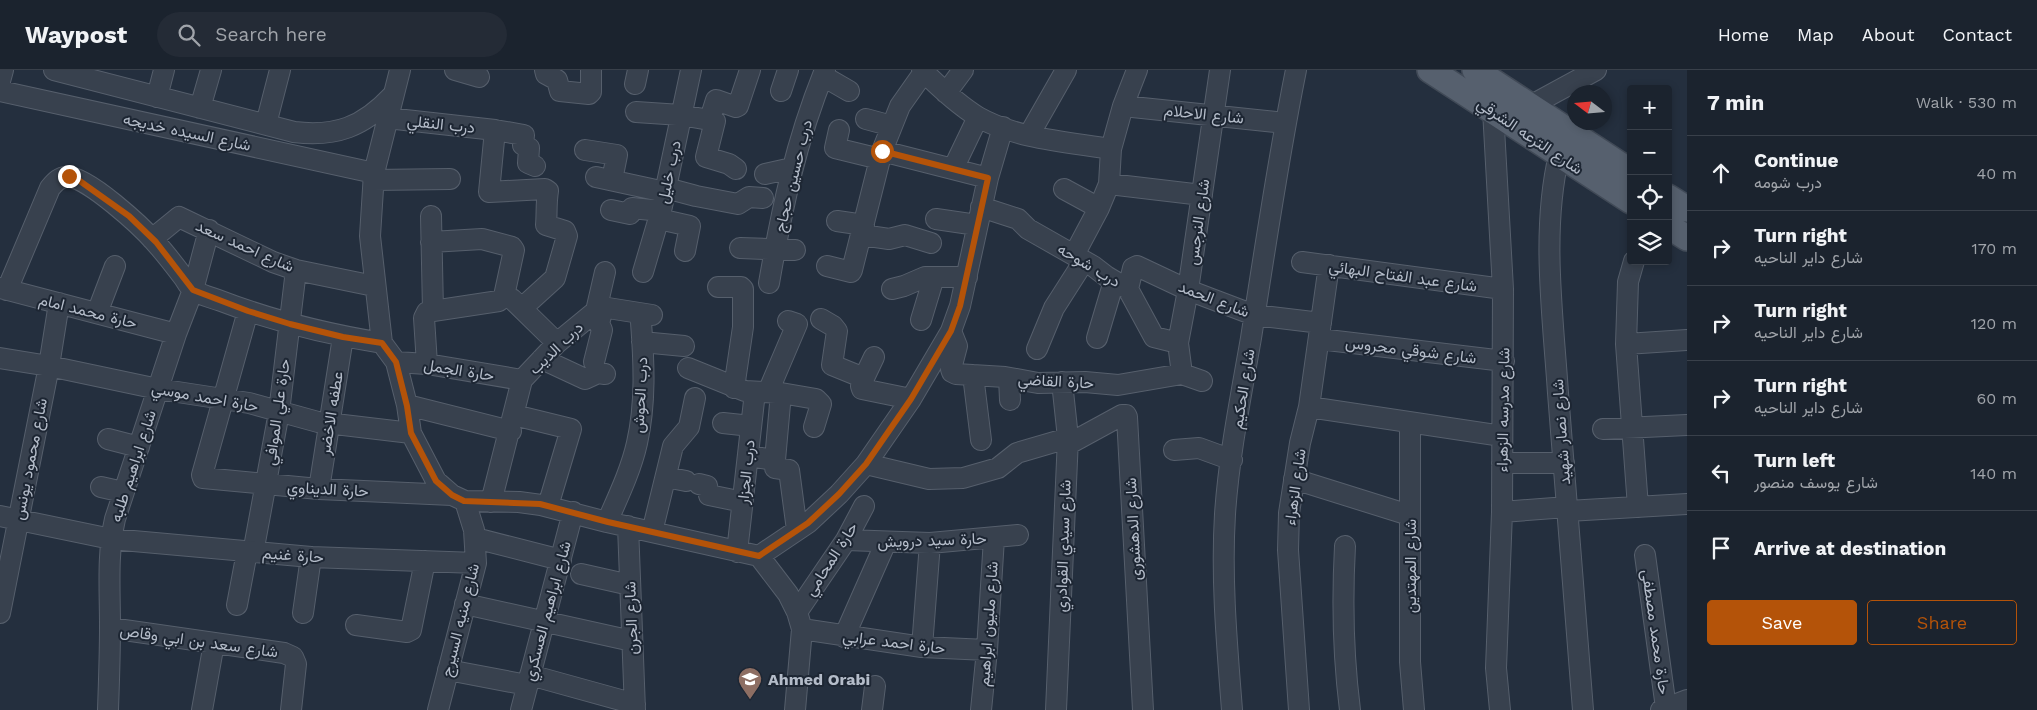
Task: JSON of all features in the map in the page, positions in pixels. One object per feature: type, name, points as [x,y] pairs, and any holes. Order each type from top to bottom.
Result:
[{"type":"main road","name":"شارع الترعه الشرقي","points":[[1430,70],[1627,198]]},
{"type":"main road","name":"شارع الترعه الشرقي","points":[[1475,70],[1627,169]]},
{"type":"main road","points":[[1672,200],[1687,209]]},
{"type":"main road","points":[[1672,229],[1687,238]]},
{"type":"street","points":[[0,81],[3,70]]},
{"type":"street","name":"شارع السيده خديجه","points":[[54,70],[126,79],[157,97],[294,132],[312,134],[330,133],[348,128],[365,120],[380,109],[392,96]]},
{"type":"street","points":[[157,97],[164,70]]},
{"type":"street","points":[[200,108],[210,70]]},
{"type":"street","points":[[266,124],[280,70]]},
{"type":"street","points":[[400,70],[392,96],[374,177],[370,236],[374,286],[382,343],[396,362],[407,406],[411,433],[436,481],[458,498]]},
{"type":"street","points":[[455,70],[479,77]]},
{"type":"street","points":[[545,70],[546,74],[557,80],[560,91],[589,94],[591,92],[591,70]]},
{"type":"street","name":"درب خليل","points":[[643,272],[663,203],[691,70]]},
{"type":"street","points":[[710,119],[716,100],[736,108],[738,106],[750,70]]},
{"type":"street","points":[[946,93],[963,70]]},
{"type":"street","points":[[1029,135],[1065,70]]},
{"type":"street","points":[[1037,349],[1054,308],[1079,258],[1109,184],[1111,149],[1123,106],[1137,70]]},
{"type":"street","name":"شارع النرجس","points":[[1182,374],[1178,342],[1188,290],[1220,70]]},
{"type":"street","name":"شارع الحكيم","points":[[1232,710],[1224,604],[1225,513],[1254,315],[1285,123],[1296,70]]},
{"type":"street","points":[[1530,106],[1596,70]]},
{"type":"street","points":[[827,266],[852,271],[881,155],[900,106],[923,71],[946,93],[978,117],[1029,135],[1111,149]]},
{"type":"street","points":[[824,73],[849,91]]},
{"type":"street","name":"درب حسين حجاج","points":[[769,283],[792,168],[810,133],[824,73]]},
{"type":"street","name":"شارع السيده خديجه","points":[[0,91],[374,177],[450,179]]},
{"type":"street","name":"شارع الاحلام","points":[[1123,106],[1285,123]]},
{"type":"street","name":"شارع مدرسه الزهراء","points":[[1493,110],[1503,290],[1504,361],[1502,512],[1496,668],[1500,710]]},
{"type":"street","points":[[636,112],[715,121],[706,157],[729,164],[736,169]]},
{"type":"street","points":[[953,169],[978,117]]},
{"type":"street","name":"درب النقلي","points":[[387,118],[524,135],[523,145],[529,148],[528,163],[535,166]]},
{"type":"street","points":[[866,118],[892,126]]},
{"type":"street","points":[[796,710],[799,620],[788,594],[759,556],[808,523],[839,494],[866,464],[911,399],[951,331],[960,306],[988,178],[1003,127]]},
{"type":"street","name":"درب النقلي","points":[[495,130],[489,192],[547,189],[546,207],[548,214],[546,225],[567,233],[555,278],[522,308]]},
{"type":"street","points":[[839,130],[835,148],[953,169],[988,178]]},
{"type":"street","points":[[585,150],[617,155],[604,179],[663,203],[690,226],[685,251]]},
{"type":"street","name":"شارع نصار شهيد","points":[[1559,155],[1551,199],[1550,286],[1583,710]]},
{"type":"street","points":[[765,174],[792,168]]},
{"type":"street","points":[[3,289],[50,188],[62,178],[69,176],[77,179],[129,216],[152,239],[193,290],[248,311],[290,324],[343,337],[382,343]]},
{"type":"street","points":[[1109,184],[1202,195]]},
{"type":"street","points":[[1064,189],[1099,208]]},
{"type":"street","points":[[611,210],[630,214],[632,208],[696,196],[738,204],[749,197],[763,198]]},
{"type":"street","points":[[431,216],[433,311]]},
{"type":"street","name":"درب شوحه","points":[[936,220],[979,216],[1018,219],[1028,229],[1121,285],[1154,337],[1178,342]]},
{"type":"street","name":"شارع احمد سعد","points":[[152,239],[179,217],[273,262],[296,270],[374,286]]},
{"type":"street","points":[[837,221],[889,239],[905,235],[931,243]]},
{"type":"street","name":"شارع ابراهيم طلبه","points":[[108,710],[111,539],[123,492],[176,334],[193,290],[209,230]]},
{"type":"street","points":[[427,364],[424,318],[427,312],[495,302],[502,298],[514,250],[512,247],[482,240],[431,242]]},
{"type":"street","points":[[740,248],[795,250]]},
{"type":"street","name":"شارع عبد الفتاح البهائي","points":[[1302,262],[1503,290]]},
{"type":"street","points":[[1633,265],[1628,282],[1626,344],[1634,427],[1638,507]]},
{"type":"street","points":[[97,314],[115,266]]},
{"type":"street","name":"شارع الحمد","points":[[1121,285],[1135,266],[1188,290],[1254,315],[1320,331]]},
{"type":"street","name":"شارع الزهراء","points":[[1299,710],[1288,550],[1289,513],[1309,407],[1329,266]]},
{"type":"street","name":"حارة علي الموافي","points":[[237,605],[266,485],[279,412],[296,270]]},
{"type":"street","points":[[542,359],[585,379],[598,374],[602,330],[599,323],[605,272]]},
{"type":"street","points":[[892,289],[925,277],[967,277]]},
{"type":"street","points":[[921,320],[934,277]]},
{"type":"street","points":[[1097,338],[1121,285]]},
{"type":"street","points":[[718,287],[741,287],[743,289],[743,327],[734,388]]},
{"type":"street","name":"حارة محمد امام","points":[[3,289],[176,334]]},
{"type":"street","points":[[505,292],[557,343]]},
{"type":"street","name":"شارع محمود يونس","points":[[0,613],[9,518],[49,366],[59,304]]},
{"type":"street","name":"درب الحوش","points":[[600,310],[624,310],[647,318],[642,342],[643,394],[637,444],[608,522]]},
{"type":"street","name":"درب الديب","points":[[491,502],[522,380],[557,343],[600,310]]},
{"type":"street","points":[[223,399],[248,311]]},
{"type":"street","points":[[821,319],[833,326],[837,331],[831,364],[864,378]]},
{"type":"street","points":[[788,321],[797,324],[768,392],[775,468],[789,470],[797,530]]},
{"type":"street","name":"حارة القاضي","points":[[951,331],[958,346],[952,372],[1038,383],[1062,382],[1118,385],[1182,374],[1202,380]]},
{"type":"street","name":"شارع شوقي محروس","points":[[1320,331],[1504,361]]},
{"type":"street","name":"عطفه الاخضر","points":[[319,490],[343,337]]},
{"type":"street","points":[[1626,344],[1687,340]]},
{"type":"street","points":[[642,342],[684,346]]},
{"type":"street","points":[[874,357],[861,386],[862,389],[911,399]]},
{"type":"street","name":"حارة احمد موسي","points":[[0,358],[49,366],[158,389],[249,403],[330,424],[411,433]]},
{"type":"street","name":"حارة الجمل","points":[[396,362],[427,364],[522,380]]},
{"type":"street","points":[[688,368],[734,388],[820,401],[821,404],[814,426]]},
{"type":"street","points":[[972,375],[980,440]]},
{"type":"street","points":[[1009,378],[1010,400]]},
{"type":"street","name":"شارع سيدي القوادري","points":[[1056,710],[1067,442],[1062,382]]},
{"type":"street","name":"درب الجزار","points":[[737,552],[751,426],[768,392]]},
{"type":"street","points":[[652,532],[673,446],[695,431],[695,398]]},
{"type":"street","name":"حارة الديناوي","points":[[223,399],[202,476],[205,480],[319,490],[458,498],[491,502],[519,502],[548,506],[608,522],[759,556]]},
{"type":"street","points":[[407,406],[512,423],[572,429],[548,506]]},
{"type":"street","points":[[1309,407],[1502,436]]},
{"type":"street","name":"شارع الدهشورى","points":[[1067,442],[1122,416],[1126,415],[1127,417],[1143,710]]},
{"type":"street","points":[[723,423],[751,426]]},
{"type":"street","name":"شارع المهتدين","points":[[1410,423],[1410,662],[1414,710]]},
{"type":"street","points":[[1602,429],[1687,425]]},
{"type":"street","points":[[108,439],[139,447]]},
{"type":"street","points":[[866,464],[929,479],[964,478],[998,468],[1017,453],[1067,442]]},
{"type":"street","points":[[1174,450],[1199,448],[1232,460]]},
{"type":"street","points":[[748,456],[775,460]]},
{"type":"street","points":[[1502,463],[1564,463]]},
{"type":"street","points":[[666,477],[707,486],[709,495],[743,502]]},
{"type":"street","points":[[1294,479],[1409,515]]},
{"type":"street","points":[[101,487],[123,492]]},
{"type":"street","name":"شارع منيه السيرج","points":[[438,710],[476,563],[475,538],[458,498]]},
{"type":"street","points":[[1502,512],[1687,504]]},
{"type":"street","name":"حارة المحامي","points":[[799,620],[864,506]]},
{"type":"street","name":"شارع ابراهيم العسكري","points":[[520,710],[573,512]]},
{"type":"street","name":"حارة غنيم","points":[[9,518],[111,539],[311,557],[476,563]]},
{"type":"street","name":"شارع الجرن","points":[[628,526],[635,707]]},
{"type":"street","name":"حارة سيد درويش","points":[[846,540],[930,543],[1018,535]]},
{"type":"street","points":[[475,538],[561,560]]},
{"type":"street","name":"شارع مليون ابراهيم","points":[[981,710],[988,650],[994,538]]},
{"type":"street","points":[[844,637],[886,542]]},
{"type":"street","points":[[922,648],[930,543]]},
{"type":"street","points":[[1344,546],[1342,596],[1344,661],[1350,710]]},
{"type":"street","name":"حارة محمد مصطفى","points":[[1645,556],[1663,709]]},
{"type":"street","points":[[303,613],[311,557]]},
{"type":"street","points":[[356,625],[407,632],[411,630],[425,561]]},
{"type":"street","points":[[581,574],[630,585]]},
{"type":"street","points":[[465,604],[632,641]]},
{"type":"street","name":"حارة احمد عرابي","points":[[799,620],[844,637],[922,648],[988,650]]},
{"type":"street","name":"شارع سعد بن ابي وقاص","points":[[110,628],[284,653],[293,657],[296,664],[291,710]]},
{"type":"street","points":[[202,710],[214,643]]},
{"type":"street","points":[[448,670],[529,680],[635,707]]},
{"type":"street","points":[[872,710],[875,686]]},
{"type":"street","points":[[1663,709],[1687,700]]},
{"type":"place","name":"Ahmed Orabi","points":[[750,700]]},
{"type":"route","points":[[69,176],[103,196],[129,216],[156,242],[193,290],[248,311],[290,324],[343,337],[382,343],[396,362],[407,406],[411,433],[436,481],[452,495],[464,501],[540,504],[608,522],[759,556],[808,523],[839,494],[866,464],[911,399],[951,331],[960,306],[988,178],[882,151]]}]
